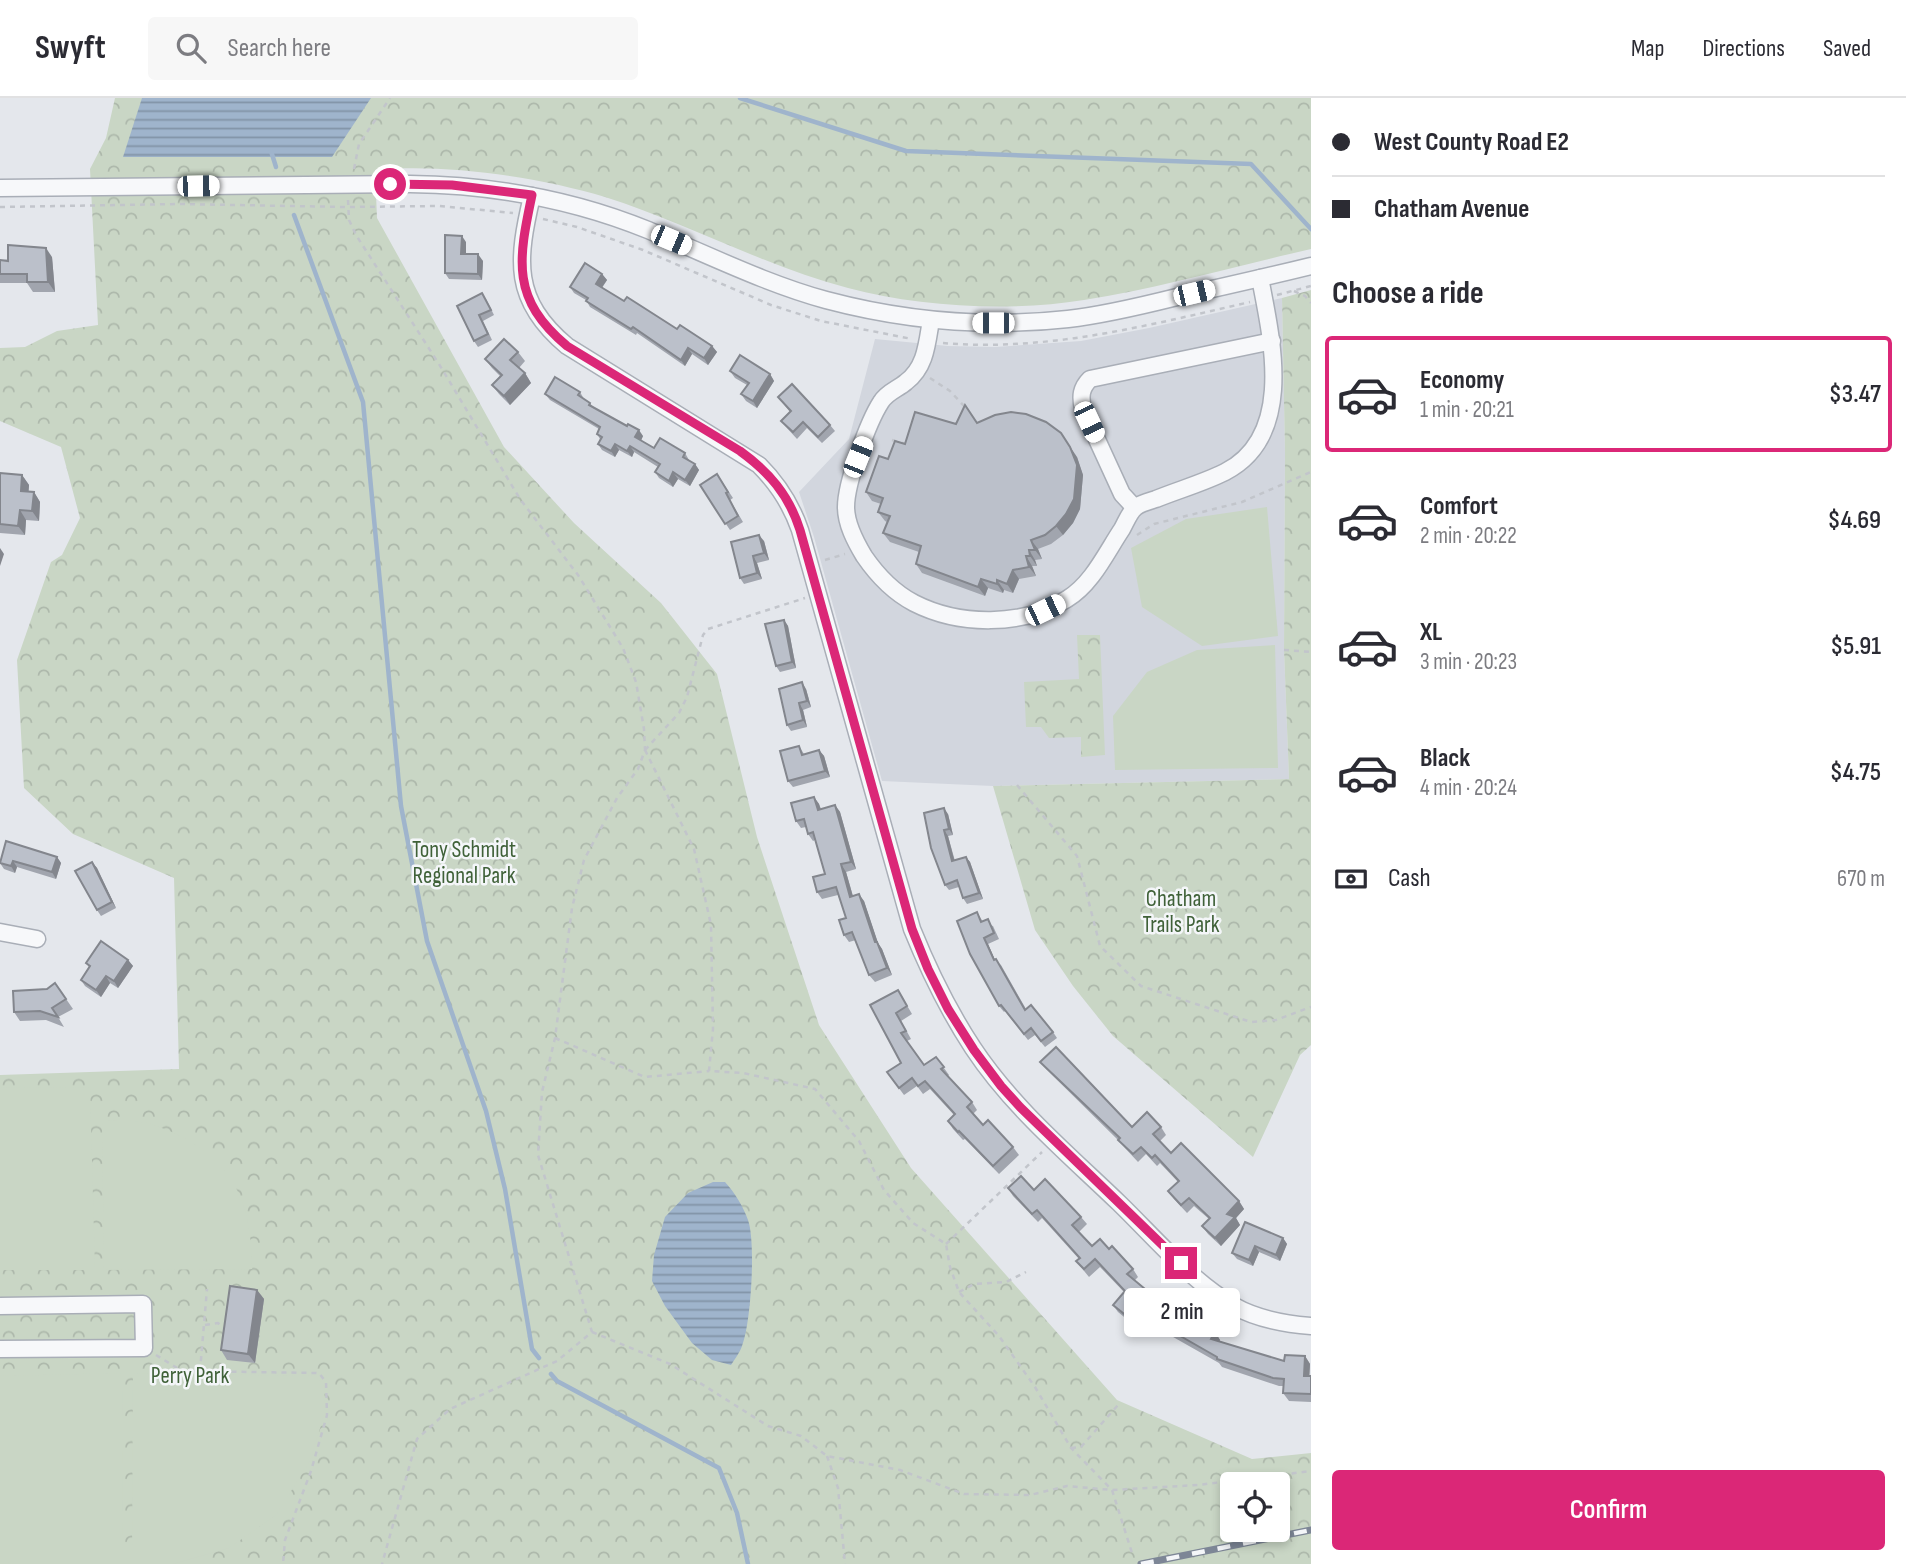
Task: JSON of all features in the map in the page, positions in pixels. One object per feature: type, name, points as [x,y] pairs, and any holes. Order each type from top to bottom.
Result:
[{"type":"street","points":[[0,188],[438,184],[500,190],[576,205],[613,217],[741,270],[814,296],[870,310],[931,320],[1018,323],[1069,319],[1150,304],[1311,266]]},
{"type":"street","points":[[532,195],[521,263],[524,284],[541,320],[567,346],[759,465],[774,480],[786,498],[795,517],[912,929],[948,1009],[974,1050],[1010,1097],[1199,1281],[1235,1307],[1260,1317],[1311,1326]]},
{"type":"street","points":[[931,320],[925,356],[918,370],[907,382],[882,400],[849,479],[846,508],[850,528],[861,551],[889,586],[914,603],[944,614],[1000,620],[1045,610],[1066,600],[1083,587],[1134,508],[1226,471],[1246,456],[1258,442],[1268,419],[1273,385],[1272,341],[1260,278]]},
{"type":"street","points":[[1134,508],[1122,494],[1083,409],[1081,400],[1084,385],[1090,379],[1272,341]]},
{"type":"street","points":[[0,932],[37,939]]},
{"type":"street","points":[[0,1306],[143,1304],[144,1348],[0,1349]]},
{"type":"path","points":[[355,168],[359,144],[390,98]]},
{"type":"path","points":[[0,207],[178,204],[346,207],[439,205],[508,212]]},
{"type":"path","points":[[346,207],[356,235],[439,364],[520,499],[578,575],[623,648],[636,682],[645,750],[694,849],[711,925],[713,1028],[709,1071]]},
{"type":"path","points":[[543,219],[577,227],[643,250],[771,305],[821,321],[910,339]]},
{"type":"path","points":[[1281,294],[1311,286]]},
{"type":"path","points":[[1293,290],[1311,303]]},
{"type":"path","points":[[928,376],[950,391],[968,411]]},
{"type":"path","points":[[892,440],[914,446]]},
{"type":"path","points":[[1132,540],[1154,524],[1242,502],[1311,472]]},
{"type":"path","points":[[825,559],[847,554]]},
{"type":"path","points":[[592,1332],[538,1156],[542,1092],[555,1038],[572,908],[584,860],[617,798],[638,769],[645,750],[679,713],[687,697],[703,635],[708,629],[817,594]]},
{"type":"path","points":[[1284,650],[1311,652]]},
{"type":"path","points":[[1017,785],[1077,856],[1100,946],[1141,986],[1251,1022],[1276,1020],[1311,1007]]},
{"type":"path","points":[[555,1038],[645,1077],[709,1071],[743,1073],[815,1089],[859,1141],[884,1189],[913,1223],[946,1244],[950,1267],[959,1292],[999,1336],[1035,1387],[1071,1448],[1111,1490],[1133,1556]]},
{"type":"path","points":[[946,1244],[1054,1140]]},
{"type":"path","points":[[959,1292],[974,1284],[1006,1282],[1026,1272]]},
{"type":"path","points":[[200,1371],[207,1289]]},
{"type":"path","points":[[205,1325],[218,1323],[229,1331]]},
{"type":"path","points":[[592,1332],[670,1364],[768,1426],[801,1436],[827,1456],[900,1470],[964,1494],[1030,1495],[1067,1486],[1111,1490],[1198,1485],[1311,1471]]},
{"type":"path","points":[[382,1564],[417,1439],[450,1409],[557,1361],[592,1332]]},
{"type":"path","points":[[144,1348],[182,1371],[319,1373],[326,1382],[327,1415],[312,1471],[285,1540],[283,1564]]},
{"type":"path","points":[[1071,1448],[1081,1447],[1118,1405]]},
{"type":"path","points":[[827,1456],[838,1488],[845,1564]]},
{"type":"shaded area","points":[[1282,298],[1285,453],[1284,650],[1289,779],[993,786],[882,781],[799,492],[849,439],[875,339],[948,346],[995,347],[1081,341]]},
{"type":"green space","name":"Tony Schmidt Regional Park","points":[[115,98],[1311,98],[1311,249],[1141,289],[1056,304],[965,306],[905,300],[817,279],[636,207],[551,183],[460,170],[375,170],[377,218],[504,447],[574,523],[661,603],[717,674],[757,837],[819,1025],[911,1168],[1117,1400],[1252,1459],[1311,1453],[1311,1564],[0,1564],[0,1075],[179,1069],[174,878],[73,834],[24,788],[17,660],[51,562],[62,555],[80,518],[61,447],[0,421],[0,348],[25,347],[57,331],[98,325],[90,169],[106,138]]},
{"type":"green space","name":"Chatham Trails Park","points":[[1311,290],[1311,1045],[1300,1055],[1253,1157],[1113,1036],[1073,986],[1035,930],[993,786],[1289,779],[1284,650],[1285,453],[1282,298]]},
{"type":"green space","points":[[1267,507],[1278,636],[1202,646],[1142,607],[1131,548],[1186,519]]},
{"type":"green space","points":[[1077,635],[1100,635],[1105,755],[1081,757],[1081,737],[1049,738],[1041,727],[1026,727],[1024,682],[1079,679]]},
{"type":"green space","points":[[1275,645],[1278,768],[1115,770],[1113,716],[1147,672],[1197,650]]},
{"type":"green space","points":[[0,1087],[90,1088],[95,1270],[0,1270]]},
{"type":"green space","points":[[102,1121],[134,1121],[157,1126],[180,1136],[215,1160],[228,1175],[244,1208],[249,1227],[252,1269],[104,1270]]},
{"type":"green space","points":[[122,1373],[123,1564],[11,1564],[0,1557],[0,1376]]},
{"type":"green space","name":"Perry Park","points":[[133,1373],[316,1376],[324,1386],[325,1412],[310,1461],[276,1515],[229,1548],[173,1564],[132,1564]]},
{"type":"water","points":[[142,98],[371,98],[332,157],[123,157]]},
{"type":"water","points":[[713,1182],[725,1182],[738,1200],[748,1220],[752,1246],[748,1320],[742,1346],[731,1365],[712,1360],[692,1343],[665,1306],[652,1281],[654,1255],[665,1217],[688,1193]]},
{"type":"building","points":[[445,235],[462,236],[461,254],[478,254],[478,274],[445,273]]},
{"type":"building","points":[[8,245],[46,248],[48,282],[27,282],[27,274],[0,274],[0,260],[8,261]]},
{"type":"building","points":[[585,263],[602,274],[596,284],[624,301],[627,297],[677,329],[680,325],[712,346],[704,358],[688,348],[681,360],[633,327],[631,329],[586,301],[588,298],[570,287]]},
{"type":"building","points":[[482,293],[491,310],[479,315],[488,334],[474,341],[457,306]]},
{"type":"building","points":[[504,339],[518,352],[510,360],[525,373],[504,396],[492,385],[502,375],[485,359]]},
{"type":"building","points":[[740,355],[770,374],[753,401],[741,394],[749,383],[730,371]]},
{"type":"building","points":[[555,377],[580,392],[578,395],[590,403],[589,405],[639,430],[635,437],[654,448],[660,438],[685,453],[683,457],[695,464],[685,480],[673,472],[669,481],[655,472],[660,464],[630,446],[627,451],[615,444],[611,451],[598,444],[602,437],[597,434],[600,427],[545,394]]},
{"type":"building","points":[[792,384],[830,425],[818,437],[803,422],[793,432],[781,421],[791,411],[778,397]]},
{"type":"building","points":[[965,405],[977,423],[1011,412],[1026,414],[1046,422],[1061,433],[1077,465],[1074,499],[1066,514],[1045,535],[1031,540],[1035,550],[1029,550],[1030,556],[1026,556],[1029,567],[1013,570],[1007,584],[981,579],[978,587],[916,564],[921,546],[883,533],[890,516],[878,512],[883,498],[866,492],[879,456],[888,459],[895,441],[905,444],[915,412],[956,424]]},
{"type":"building","points":[[0,473],[22,475],[21,491],[34,492],[32,511],[20,510],[18,526],[0,524]]},
{"type":"building","points":[[717,474],[738,516],[725,524],[700,485]]},
{"type":"building","points":[[759,535],[764,553],[753,556],[757,573],[740,578],[731,542]]},
{"type":"building","points":[[784,620],[792,662],[776,666],[765,624]]},
{"type":"building","points":[[802,682],[807,701],[799,703],[803,720],[787,725],[779,689]]},
{"type":"building","points":[[799,746],[802,755],[819,750],[825,771],[788,781],[780,751]]},
{"type":"building","points":[[814,797],[818,810],[835,805],[851,862],[841,864],[850,897],[859,894],[887,968],[869,975],[852,932],[844,935],[839,920],[846,918],[836,887],[817,892],[813,877],[825,874],[813,832],[808,834],[804,819],[796,821],[791,803]]},
{"type":"building","points":[[944,808],[949,829],[944,830],[952,861],[966,857],[979,893],[963,898],[957,880],[945,885],[931,848],[924,813]]},
{"type":"building","points":[[6,841],[57,857],[52,872],[13,861],[11,866],[0,863]]},
{"type":"building","points":[[92,862],[112,902],[97,910],[75,871]]},
{"type":"building","points":[[977,912],[981,922],[988,919],[994,933],[984,938],[994,960],[996,959],[1025,1010],[1031,1005],[1053,1032],[1041,1041],[1031,1028],[1024,1034],[1001,1005],[999,1006],[970,954],[957,921]]},
{"type":"building","points":[[101,941],[128,960],[114,981],[106,976],[96,990],[81,980],[90,966],[86,963]]},
{"type":"building","points":[[55,983],[66,999],[52,1008],[58,1017],[40,1011],[14,1012],[13,991],[47,989]]},
{"type":"building","points":[[898,990],[907,1006],[896,1013],[906,1031],[901,1033],[924,1065],[936,1057],[944,1067],[941,1069],[972,1102],[967,1107],[983,1125],[988,1120],[1013,1147],[993,1166],[948,1121],[955,1114],[925,1081],[918,1086],[912,1078],[899,1088],[887,1072],[901,1063],[870,1005]]},
{"type":"building","points":[[1056,1047],[1132,1127],[1147,1112],[1161,1127],[1153,1134],[1171,1153],[1181,1143],[1239,1201],[1227,1214],[1235,1217],[1215,1238],[1202,1226],[1210,1218],[1189,1198],[1181,1205],[1168,1191],[1179,1181],[1155,1155],[1152,1158],[1141,1147],[1133,1154],[1118,1140],[1120,1138],[1040,1062]]},
{"type":"building","points":[[1021,1176],[1034,1190],[1045,1179],[1081,1217],[1072,1225],[1092,1246],[1100,1239],[1109,1249],[1112,1246],[1133,1269],[1127,1274],[1151,1294],[1154,1291],[1169,1304],[1165,1308],[1215,1332],[1211,1339],[1284,1361],[1285,1355],[1305,1356],[1304,1376],[1311,1376],[1311,1394],[1283,1393],[1284,1379],[1273,1378],[1217,1359],[1154,1321],[1149,1327],[1132,1313],[1128,1317],[1113,1305],[1125,1291],[1095,1259],[1084,1269],[1076,1261],[1080,1258],[1037,1210],[1032,1214],[1008,1188]]},
{"type":"building","points":[[1245,1222],[1283,1238],[1276,1255],[1255,1246],[1249,1260],[1232,1253]]},
{"type":"building","points":[[230,1286],[257,1290],[248,1354],[221,1350]]},
{"type":"waterway","points":[[740,98],[906,151],[1251,164],[1311,229]]},
{"type":"waterway","points":[[271,151],[276,167]]},
{"type":"waterway","points":[[294,215],[363,402],[401,806],[427,941],[486,1111],[505,1189],[532,1349],[539,1358]]},
{"type":"waterway","points":[[551,1374],[557,1381],[719,1468],[737,1513],[748,1564]]},
{"type":"railway","points":[[1141,1564],[1311,1530]]},
{"type":"route","points":[[390,184],[452,185],[532,195],[521,263],[524,284],[541,320],[567,346],[740,451],[774,480],[786,498],[800,530],[912,929],[948,1009],[974,1050],[1020,1107],[1181,1263]]}]
